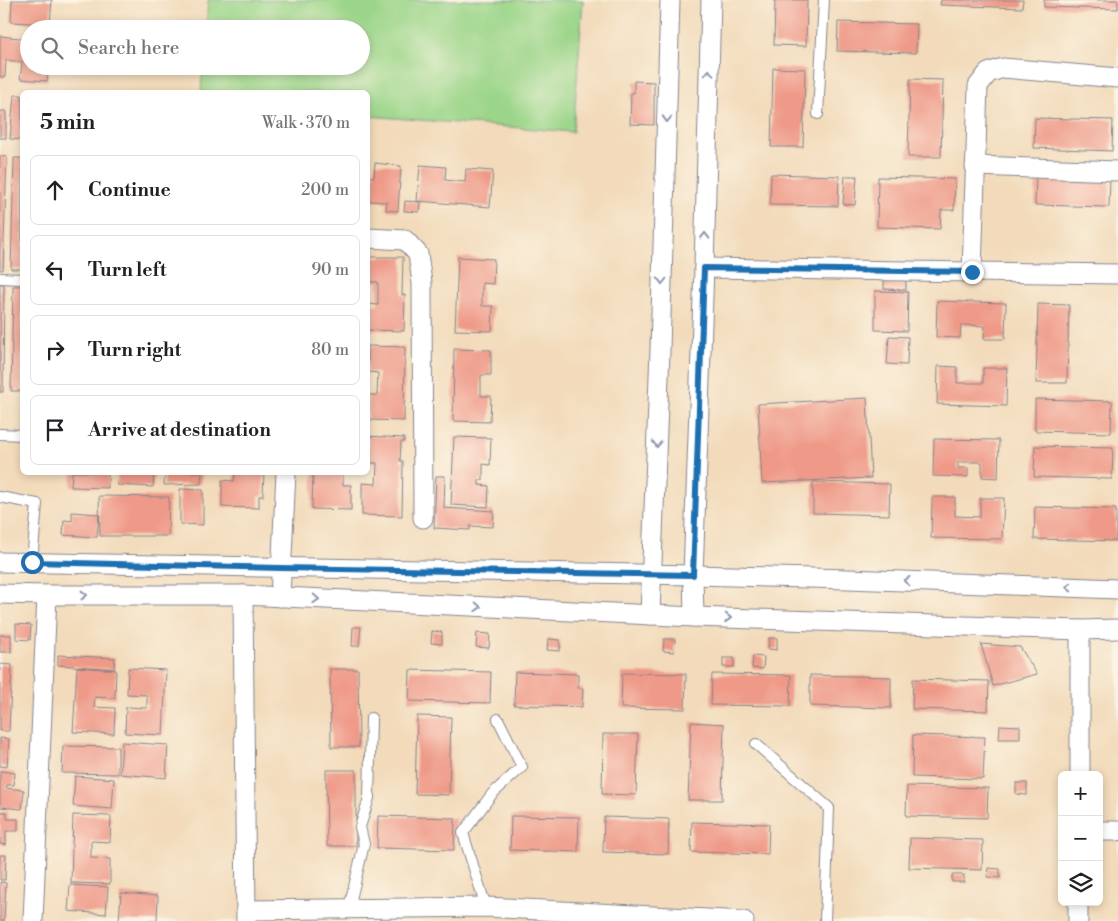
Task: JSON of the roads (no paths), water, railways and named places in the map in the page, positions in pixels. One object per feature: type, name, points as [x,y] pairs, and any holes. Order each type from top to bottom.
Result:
[{"type":"street","points":[[650,615],[670,0]]},
{"type":"street","points":[[694,617],[693,575],[711,0]]},
{"type":"street","points":[[972,272],[978,86],[988,73],[1003,68],[1118,78]]},
{"type":"street","points":[[975,166],[1118,171]]},
{"type":"street","points":[[370,238],[405,240],[418,254],[422,283],[422,518]]},
{"type":"street","points":[[704,268],[1118,274]]},
{"type":"street","points":[[280,597],[286,475]]},
{"type":"street","points":[[0,562],[652,574],[1118,589]]},
{"type":"street","points":[[0,594],[243,595],[694,617],[1080,630],[1118,629]]},
{"type":"street","points":[[33,921],[47,595]]},
{"type":"street","points":[[243,595],[246,916],[349,908],[486,907],[744,921]]},
{"type":"street","points":[[1080,630],[1080,771]]},
{"type":"street","points":[[1103,830],[1118,831]]},
{"type":"street","points":[[1078,906],[1078,921]]},
{"type":"lane","points":[[818,114],[824,0]]},
{"type":"lane","points":[[0,278],[20,278]]},
{"type":"lane","points":[[0,434],[20,435]]},
{"type":"lane","points":[[0,497],[37,504],[32,562]]},
{"type":"lane","points":[[349,908],[364,844],[360,827],[369,798],[370,718]]},
{"type":"lane","points":[[486,907],[463,833],[492,794],[522,767],[498,719]]},
{"type":"lane","points":[[756,744],[829,808],[824,921]]}]
